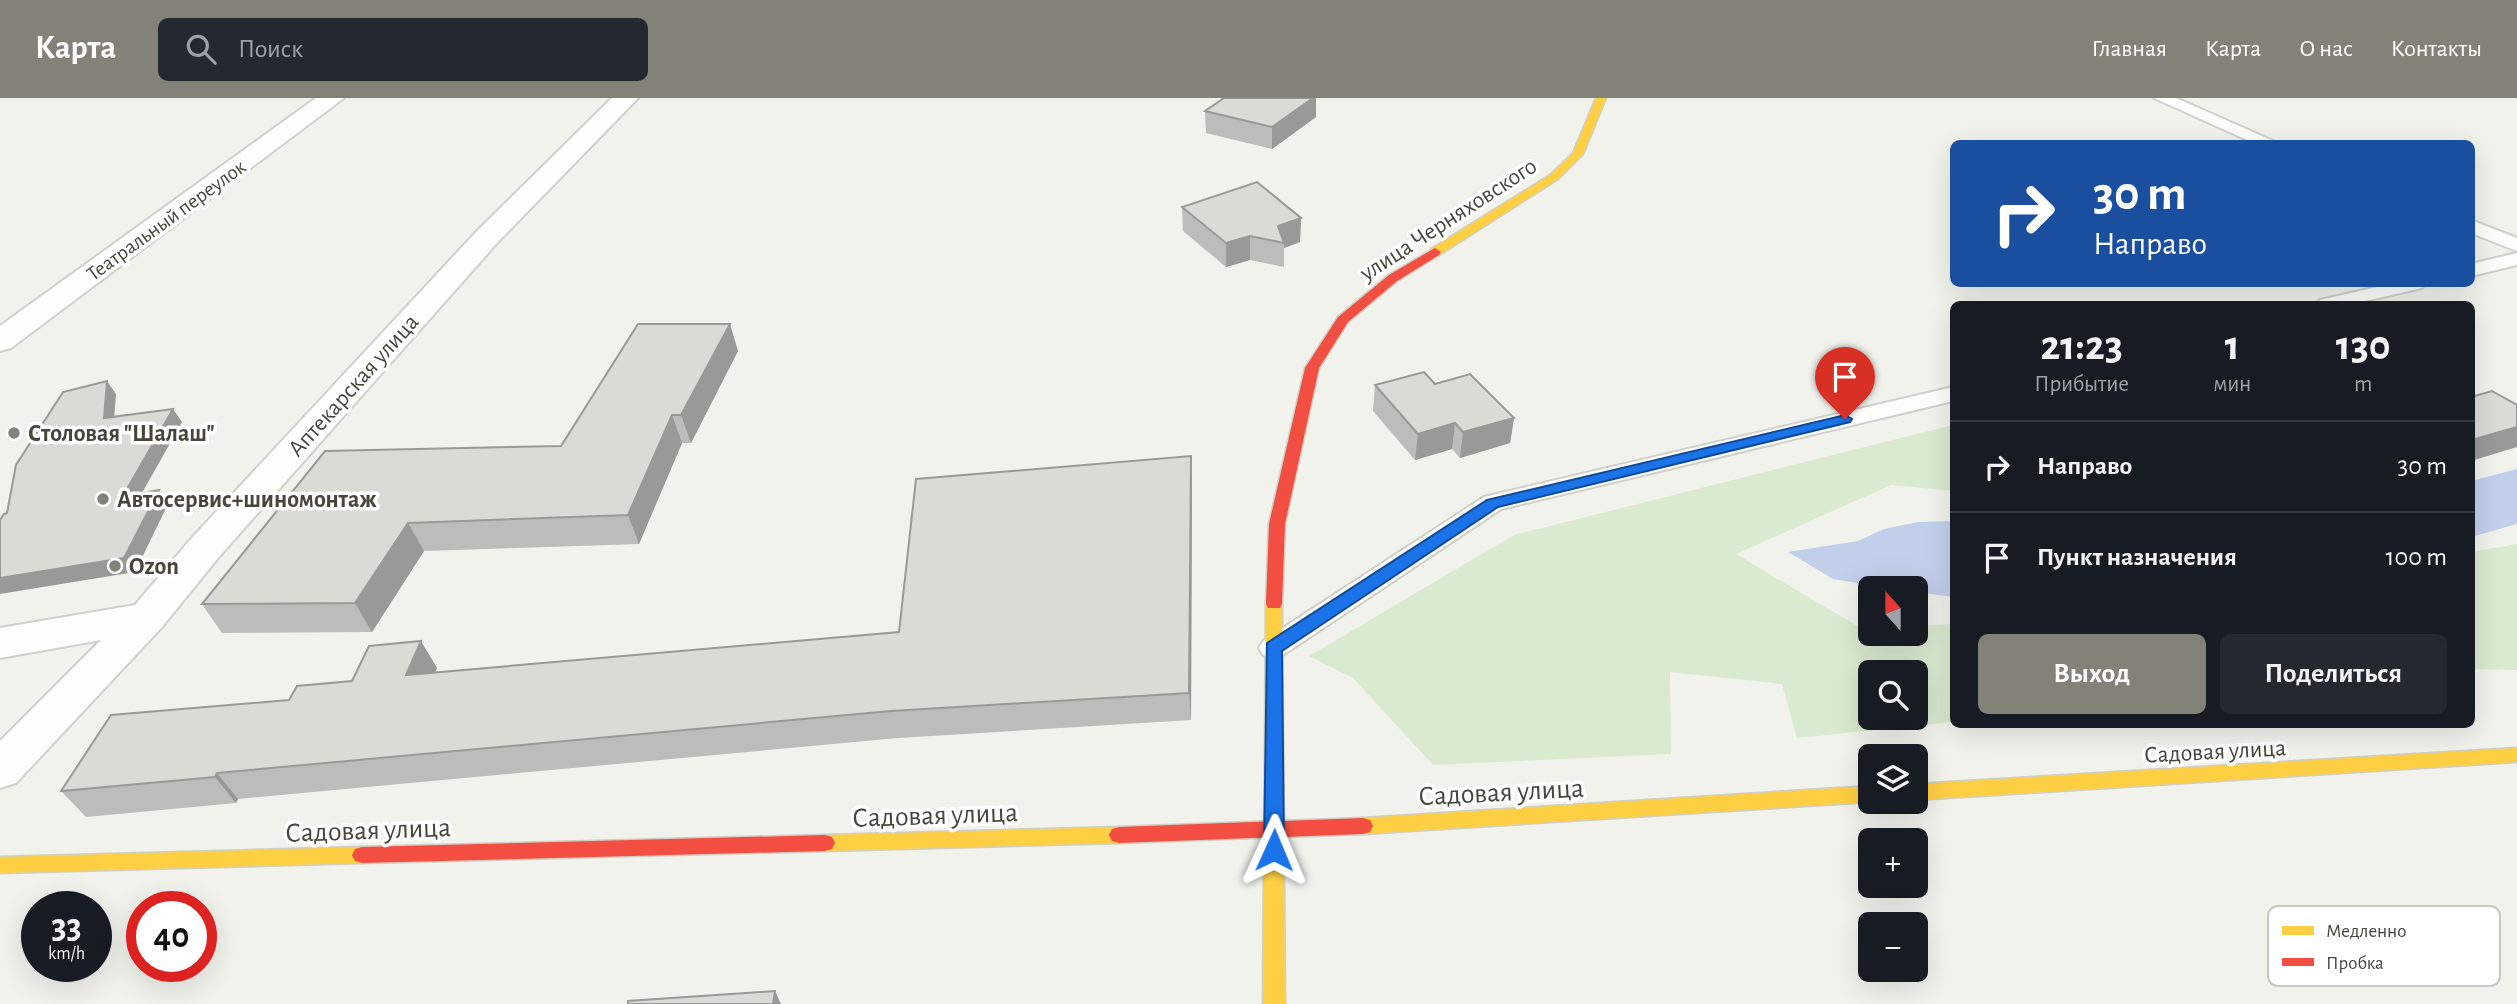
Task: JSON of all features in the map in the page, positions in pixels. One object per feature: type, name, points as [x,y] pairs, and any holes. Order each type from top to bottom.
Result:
[{"type":"street","name":"Театральный переулок","points":[[0,341],[332,98]]},
{"type":"street","name":"Аптекарская улица","points":[[0,769],[148,617],[204,549],[478,247],[626,98]]},
{"type":"street","name":"улица Черняховского","points":[[1274,1004],[1273,648],[1277,524],[1312,368],[1343,320],[1393,278],[1554,177],[1578,154],[1601,98]]},
{"type":"street","points":[[0,643],[148,617]]},
{"type":"street","name":"Садовая улица","points":[[1928,791],[2517,755]]},
{"type":"street","name":"Садовая улица","points":[[0,865],[1275,831],[1858,795]]},
{"type":"lane","points":[[2162,98],[2262,140]]},
{"type":"lane","points":[[2475,228],[2517,245]]},
{"type":"lane","points":[[2475,269],[2517,259]]},
{"type":"lane","points":[[2340,301],[2402,287]]},
{"type":"lane","points":[[1273,648],[1493,503],[1950,395]]},
{"type":"green space","points":[[1950,426],[1950,491],[1891,485],[1736,554],[1858,626],[1858,646],[1928,646],[1928,625],[1950,624],[1950,722],[1928,725],[1928,660],[1858,660],[1858,730],[1875,730],[1797,738],[1782,684],[1670,672],[1671,754],[1433,765],[1353,678],[1309,656],[1514,535]]},
{"type":"green space","points":[[2517,544],[2517,670],[2475,669],[2475,551]]},
{"type":"water","points":[[1950,521],[1950,597],[1928,594],[1928,576],[1858,576],[1858,583],[1833,579],[1788,552],[1858,541],[1884,529],[1918,522]]},
{"type":"building","points":[[1224,98],[1313,98],[1272,127],[1205,111]]},
{"type":"building","points":[[1257,182],[1301,218],[1278,226],[1284,243],[1250,236],[1226,243],[1182,207]]},
{"type":"building","points":[[638,324],[730,324],[681,415],[672,415],[628,515],[408,523],[355,603],[202,604],[325,451],[561,446]]},
{"type":"building","points":[[1424,372],[1435,384],[1470,374],[1514,418],[1463,432],[1455,423],[1418,434],[1375,385]]},
{"type":"building","points":[[107,381],[104,418],[173,409],[123,496],[159,490],[124,558],[0,578],[0,520],[7,513],[16,465],[63,392]]},
{"type":"building","points":[[2492,391],[2517,405],[2517,427],[2475,439],[2475,396]]},
{"type":"building","points":[[1191,456],[1189,693],[891,711],[217,773],[215,777],[61,791],[111,715],[289,700],[297,686],[352,681],[369,646],[421,641],[406,675],[899,632],[916,479]]},
{"type":"building","points":[[775,991],[773,1004],[628,1004],[628,1001]]},
{"type":"waterway","points":[[2475,508],[2517,496]]},
{"type":"traffic: slow","points":[[1435,252],[1554,177],[1578,154],[1601,98]]},
{"type":"traffic: slow","points":[[1274,604],[1274,1004]]},
{"type":"traffic: slow","points":[[1928,791],[2517,755]]},
{"type":"traffic: slow","points":[[1363,826],[1858,795]]},
{"type":"traffic: slow","points":[[825,843],[1119,835]]},
{"type":"traffic: slow","points":[[0,865],[362,855]]},
{"type":"traffic: jam","points":[[1274,604],[1277,524],[1312,368],[1343,320],[1393,278],[1435,252]]},
{"type":"traffic: jam","points":[[1119,835],[1363,826]]},
{"type":"traffic: jam","points":[[362,855],[825,843]]},
{"type":"place","name":"Столовая \"Шалаш\"","points":[[14,433]]},
{"type":"place","name":"Автосервис+шиномонтаж","points":[[103,499]]},
{"type":"place","name":"Ozon","points":[[115,566]]},
{"type":"route","points":[[1274,850],[1273,648],[1493,503],[1845,419]]}]
